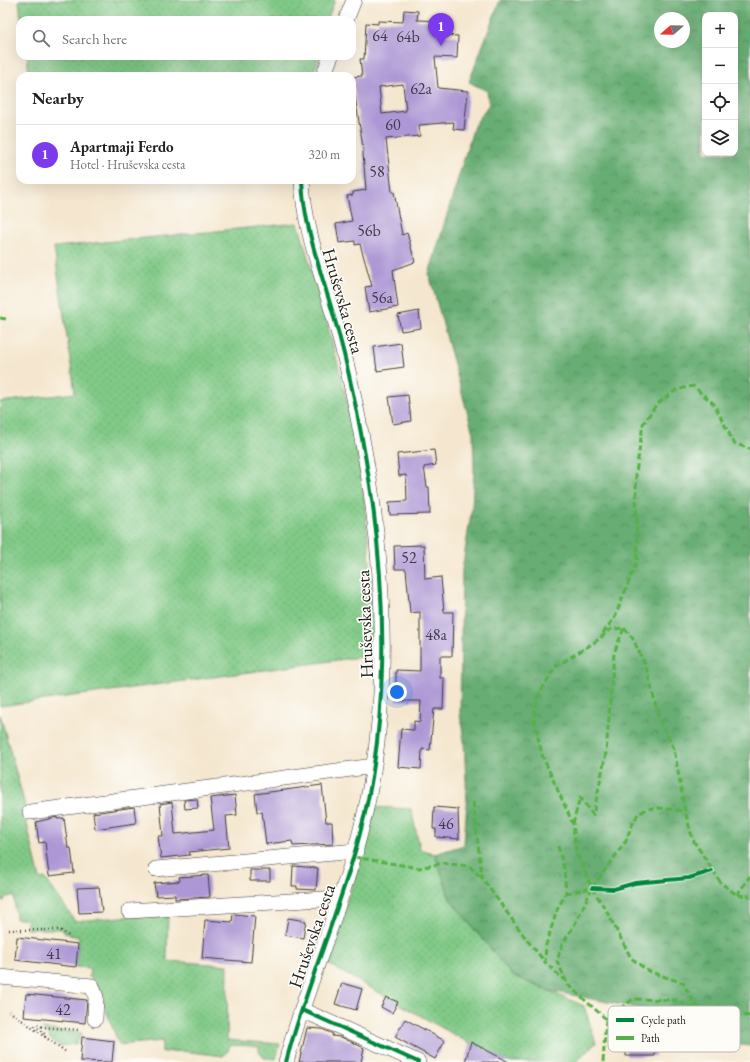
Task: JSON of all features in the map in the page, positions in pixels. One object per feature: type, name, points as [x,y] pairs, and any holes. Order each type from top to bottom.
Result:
[{"type":"street","points":[[348,16],[354,0]]},
{"type":"street","points":[[324,72],[329,60]]},
{"type":"street","name":"Hruševska cesta","points":[[286,1062],[356,851],[368,801],[374,766],[380,709],[382,653],[380,580],[370,489],[348,373],[305,218],[302,184]]},
{"type":"street","points":[[30,812],[374,766]]},
{"type":"street","points":[[156,869],[356,851]]},
{"type":"street","points":[[129,911],[340,898]]},
{"type":"street","points":[[6,973],[92,986],[96,997],[94,1019]]},
{"type":"street","points":[[302,1010],[418,1062]]},
{"type":"path","points":[[9,930],[60,930],[69,936]]},
{"type":"path","points":[[9,1011],[66,1052]]},
{"type":"path","points":[[45,1037],[46,1035],[35,1026],[37,1024],[42,1027],[79,1030]]},
{"type":"green space","points":[[19,0],[335,0],[329,16],[21,16]]},
{"type":"green space","points":[[500,0],[750,0],[750,1046],[740,1045],[740,1006],[627,1006],[546,990],[512,975],[450,899],[435,854],[464,845],[467,801],[464,741],[460,714],[462,570],[472,507],[474,470],[473,433],[429,274],[474,126],[489,104],[487,91],[469,82]]},
{"type":"green space","points":[[27,60],[318,60],[314,72],[29,72]]},
{"type":"green space","points":[[298,223],[336,358],[360,467],[371,574],[375,655],[0,706],[0,402],[75,393],[54,247]]},
{"type":"green space","points":[[0,714],[26,809],[24,812],[40,879],[45,878],[75,921],[168,913],[167,961],[228,965],[227,1040],[280,1044],[276,1059],[264,1058],[259,1051],[259,1046],[230,1045],[228,1051],[223,1056],[182,1051],[162,1052],[162,1041],[119,1045],[95,980],[89,977],[90,968],[76,967],[79,937],[70,935],[60,929],[27,929],[27,919],[16,919],[14,895],[5,898],[4,901],[0,900]]},
{"type":"green space","points":[[374,807],[411,809],[420,849],[435,854],[450,899],[512,975],[584,1006],[596,1043],[576,1062],[503,1062],[326,963],[361,859]]},
{"type":"green space","points":[[42,1029],[82,1033],[76,1044],[60,1046],[49,1038],[50,1036]]},
{"type":"building","points":[[404,10],[418,11],[417,20],[445,21],[444,35],[458,36],[457,58],[435,57],[438,88],[468,91],[464,130],[453,129],[454,122],[419,125],[420,136],[386,139],[392,192],[394,192],[402,235],[407,233],[415,262],[393,270],[398,307],[369,312],[365,287],[372,286],[360,244],[355,245],[355,241],[339,243],[336,224],[352,221],[347,196],[353,195],[353,192],[366,190],[362,141],[356,103],[356,77],[362,76],[360,59],[364,59],[366,23],[378,24],[378,21],[403,22]],"holes":[[[403,84],[406,111],[382,114],[379,87]]]},
{"type":"building","points":[[419,311],[421,328],[401,331],[398,315]]},
{"type":"building","points":[[401,343],[404,367],[377,371],[374,347]]},
{"type":"building","points":[[408,395],[411,421],[393,424],[389,397]]},
{"type":"building","points":[[434,450],[436,465],[424,467],[427,487],[429,487],[430,514],[390,515],[389,502],[407,501],[406,475],[399,476],[397,454]]},
{"type":"building","points":[[424,545],[425,579],[441,577],[444,612],[453,612],[452,656],[440,656],[440,678],[444,678],[443,709],[434,709],[430,750],[422,749],[421,769],[398,767],[401,729],[414,730],[414,721],[420,722],[421,701],[396,701],[396,670],[420,671],[420,612],[410,613],[406,569],[395,569],[394,546]]},
{"type":"building","points":[[322,785],[326,822],[332,822],[333,844],[293,846],[292,841],[266,844],[262,812],[257,812],[255,794]]},
{"type":"building","points":[[235,795],[237,815],[226,816],[229,848],[189,852],[190,855],[161,858],[158,836],[163,836],[160,804],[172,802],[175,834],[214,830],[210,798]]},
{"type":"building","points":[[197,799],[198,808],[185,809],[184,800]]},
{"type":"building","points":[[134,807],[136,823],[95,829],[93,813]]},
{"type":"building","points":[[434,807],[458,809],[459,839],[436,837],[436,829],[433,829]]},
{"type":"building","points":[[57,817],[57,819],[64,818],[68,848],[71,848],[74,873],[49,876],[45,842],[39,843],[36,822]]},
{"type":"building","points":[[293,866],[318,868],[316,890],[297,889],[297,886],[292,886]]},
{"type":"building","points":[[250,870],[270,870],[270,881],[250,881]]},
{"type":"building","points":[[208,875],[210,897],[175,899],[175,895],[156,896],[154,883],[180,881],[179,877]]},
{"type":"building","points":[[99,887],[102,912],[79,913],[77,888]]},
{"type":"building","points":[[233,914],[255,916],[251,962],[202,958],[205,920],[232,922]]},
{"type":"building","points":[[288,918],[306,921],[303,938],[285,935]]},
{"type":"building","points":[[17,937],[78,944],[76,967],[15,960]]},
{"type":"building","points":[[342,983],[362,989],[356,1010],[335,1004]]},
{"type":"building","points":[[26,994],[87,1000],[85,1023],[24,1017]]},
{"type":"building","points":[[386,997],[398,1002],[392,1013],[381,1007]]},
{"type":"building","points":[[405,1019],[445,1041],[435,1059],[395,1037]]},
{"type":"building","points":[[307,1028],[322,1029],[333,1034],[332,1036],[341,1037],[364,1048],[361,1062],[299,1062]]},
{"type":"building","points":[[82,1037],[114,1041],[112,1062],[80,1061]]},
{"type":"building","points":[[471,1042],[509,1062],[465,1062]]},
{"type":"building","points":[[626,1052],[655,1052],[655,1056],[626,1056]]},
{"type":"marked path","points":[[0,318],[6,319]]},
{"type":"marked path","points":[[603,633],[615,617],[637,561],[636,473],[643,424],[656,405],[676,390],[693,386],[714,404],[734,443],[750,449]]},
{"type":"marked path","points":[[573,824],[580,797],[593,815],[606,753],[614,653],[624,628]]},
{"type":"marked path","points":[[606,1019],[568,985],[557,961],[562,945],[575,924],[592,888],[576,852],[573,824],[542,755],[534,719],[537,698],[555,667],[595,642],[611,629],[624,628],[632,637],[646,667],[659,718],[674,749],[685,811],[693,840],[721,883],[737,895],[750,896]]},
{"type":"marked path","points":[[473,802],[482,878],[545,962]]},
{"type":"marked path","points":[[566,893],[592,888],[626,841],[638,814],[647,809],[659,808],[685,811]]},
{"type":"marked path","points":[[558,846],[564,868],[566,893],[557,910],[546,945],[545,962],[564,980]]},
{"type":"marked path","points":[[354,857],[419,868],[443,863],[469,866],[482,878]]},
{"type":"marked path","points":[[737,895],[750,876]]},
{"type":"marked path","points":[[592,888],[606,910],[631,958],[648,971],[683,983],[696,1006]]},
{"type":"marked path","points":[[624,1006],[633,999],[677,1000],[689,1006]]},
{"type":"marked path","points":[[740,1015],[750,1016]]},
{"type":"marked path","points":[[603,1062],[606,1019]]},
{"type":"cycle path","points":[[286,1062],[303,1005],[342,894],[359,837],[369,795],[376,752],[382,662],[380,572],[376,528],[367,464],[345,359],[306,215],[302,184]]},
{"type":"cycle path","points":[[592,888],[614,889],[635,883],[689,878],[712,871]]},
{"type":"cycle path","points":[[302,1010],[418,1062]]},
{"type":"place","name":"Apartmaji Ferdo","points":[[441,46]]}]
